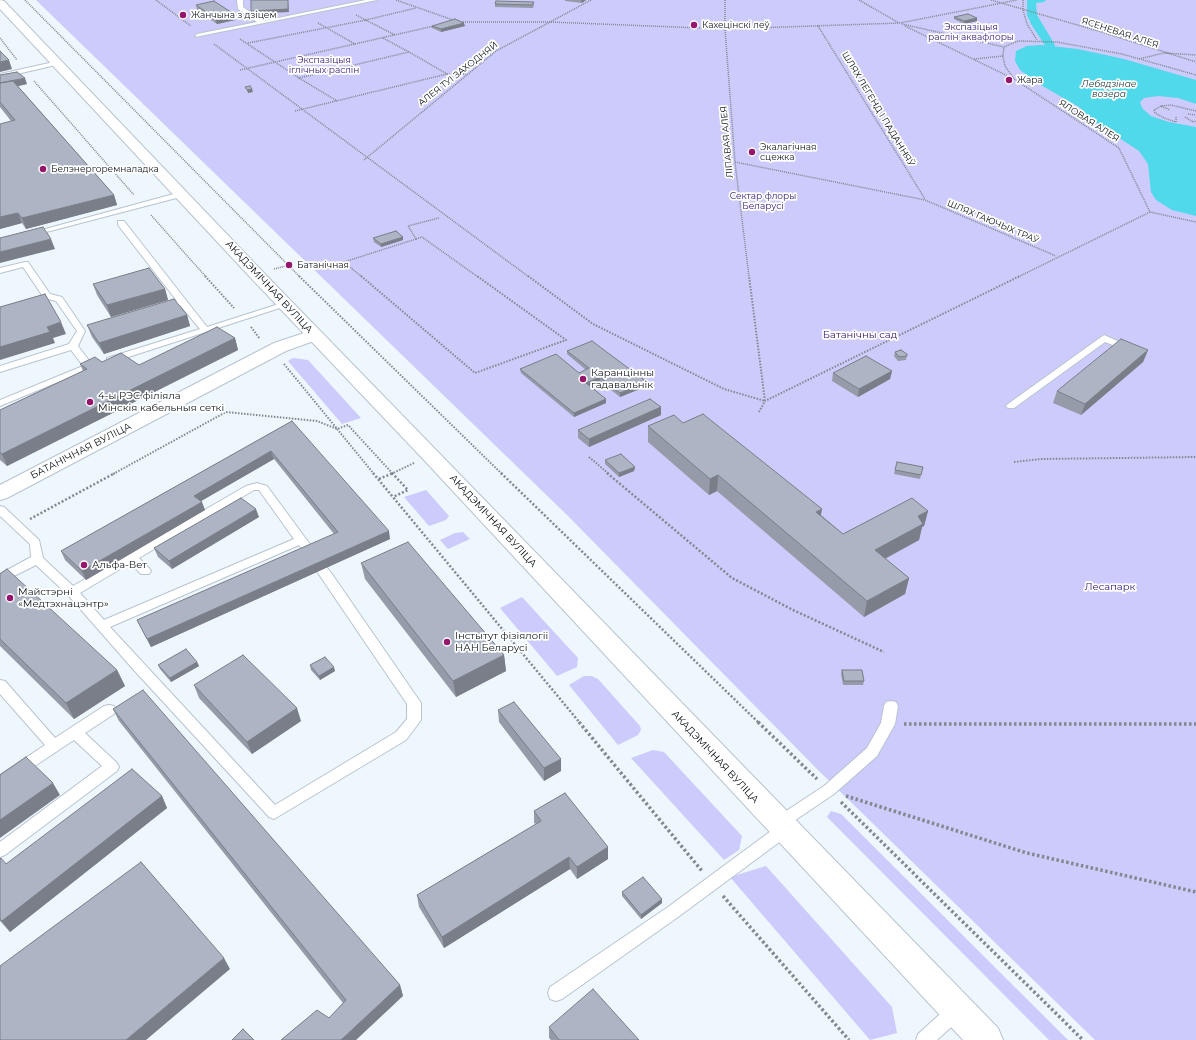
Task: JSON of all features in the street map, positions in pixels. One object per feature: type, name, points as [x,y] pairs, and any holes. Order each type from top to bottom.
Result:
[{"type":"main road","name":"АКАДЭМІЧНАЯ ВУЛІЦА","points":[[0,3],[313,335],[431,455],[781,827],[956,1011],[986,1040]]},
{"type":"street","name":"БАТАНІЧНАЯ ВУЛІЦА","points":[[0,493],[280,347],[313,335]]},
{"type":"lane","points":[[240,0],[240,8],[262,23]]},
{"type":"lane","points":[[200,36],[372,0]]},
{"type":"lane","points":[[0,76],[58,63]]},
{"type":"lane","points":[[23,236],[181,194]]},
{"type":"lane","points":[[121,223],[204,330]]},
{"type":"lane","points":[[0,271],[25,264],[46,296],[59,299],[85,330],[73,346],[0,369]]},
{"type":"lane","points":[[153,310],[182,302]]},
{"type":"lane","points":[[0,403],[96,364],[285,305]]},
{"type":"lane","points":[[1011,406],[1104,338],[1136,351]]},
{"type":"lane","points":[[73,346],[96,364]]},
{"type":"lane","points":[[0,510],[18,525],[35,543],[37,559],[72,592],[274,813],[401,736],[414,720],[414,703],[301,540],[263,488],[257,486],[250,488],[72,592]]},
{"type":"lane","points":[[102,626],[301,540]]},
{"type":"lane","points":[[131,557],[145,571]]},
{"type":"lane","points":[[0,580],[37,559]]},
{"type":"lane","points":[[0,685],[54,746]]},
{"type":"lane","points":[[556,993],[712,882],[829,790],[872,752],[888,724],[892,706]]},
{"type":"lane","points":[[0,783],[109,710]]},
{"type":"lane","points":[[0,850],[112,767],[75,732]]},
{"type":"lane","points":[[924,1040],[956,1011]]},
{"type":"path","points":[[25,0],[330,307],[738,700],[1082,1040]]},
{"type":"path","points":[[156,0],[200,36],[303,109],[593,324],[724,390],[765,401]]},
{"type":"path","points":[[396,0],[466,24],[550,22],[725,29],[900,23],[1017,0]]},
{"type":"path","name":"АЛЕЯ ТУІ ЗАХОДНЯЙ","points":[[364,160],[496,51],[591,0]]},
{"type":"path","name":"ЛІПАВАЯ АЛЕЯ","points":[[725,0],[725,29],[735,162],[765,401]]},
{"type":"path","name":"ЯЛОВАЯ АЛЕЯ","points":[[859,0],[900,23],[1014,79],[1119,148],[1150,212]]},
{"type":"path","points":[[991,0],[1024,10]]},
{"type":"path","points":[[1024,0],[1024,10],[1027,24],[1037,40]]},
{"type":"path","points":[[248,43],[366,20],[417,8]]},
{"type":"path","name":"ЯСЕНЕВАЯ АЛЕЯ","points":[[1024,10],[1105,33],[1196,62]]},
{"type":"path","points":[[353,14],[396,35]]},
{"type":"path","points":[[448,22],[455,20]]},
{"type":"path","name":"ЯЛОВАЯ АЛЕЯ","points":[[900,23],[1004,47]]},
{"type":"path","points":[[240,70],[440,24]]},
{"type":"path","name":"ШЛЯХ ЛЕГЕНД І ПАДАННЯЎ","points":[[818,26],[925,200]]},
{"type":"path","points":[[226,30],[337,101]]},
{"type":"path","points":[[0,38],[1,42],[25,70],[262,341]]},
{"type":"path","points":[[383,38],[447,74]]},
{"type":"path","points":[[974,59],[1003,56],[1004,47],[1018,41],[1041,40],[1082,45],[1196,75]]},
{"type":"path","points":[[299,78],[409,52]]},
{"type":"path","points":[[1138,59],[1164,53],[1196,55]]},
{"type":"path","name":"ЯЛОВАЯ АЛЕЯ","points":[[1003,56],[1006,66],[1014,79]]},
{"type":"path","points":[[295,111],[447,74],[468,74]]},
{"type":"path","points":[[1161,106],[1170,110]]},
{"type":"path","points":[[1176,117],[1176,122],[1158,116],[1154,110],[1161,106],[1182,107],[1196,111]]},
{"type":"path","points":[[1179,110],[1182,107]]},
{"type":"path","points":[[1188,114],[1196,115]]},
{"type":"path","points":[[1185,117],[1194,122],[1196,121]]},
{"type":"path","name":"ШЛЯХ ГАЮЧЫХ ТРАЎ","points":[[735,162],[925,200],[1056,256]]},
{"type":"path","points":[[759,412],[765,401],[1056,256],[1150,212],[1196,222]]},
{"type":"path","points":[[416,239],[408,226],[438,218]]},
{"type":"path","points":[[422,237],[566,340],[475,373],[344,262],[416,239],[422,237]]},
{"type":"path","points":[[282,361],[712,882],[849,1040]]},
{"type":"path","points":[[18,525],[226,412],[317,421],[337,429],[348,425],[408,490],[394,497]]},
{"type":"path","points":[[379,480],[431,455]]},
{"type":"path","points":[[589,457],[732,578],[792,610],[884,652]]},
{"type":"path","points":[[1014,462],[1041,459],[1196,457]]},
{"type":"path","points":[[888,724],[1196,724]]},
{"type":"path","points":[[829,790],[1027,853],[1196,892]]},
{"type":"green space","name":"Батанічны сад","points":[[36,0],[1196,0],[1196,1040],[1095,1040],[818,770],[568,516]]},
{"type":"green space","points":[[293,358],[308,360],[361,418],[342,424],[288,361]]},
{"type":"green space","points":[[426,490],[449,516],[446,520],[429,526],[404,497]]},
{"type":"green space","points":[[463,532],[470,539],[448,549],[440,540],[455,533]]},
{"type":"green space","points":[[522,597],[578,658],[577,667],[557,676],[500,608]]},
{"type":"green space","points":[[584,676],[591,676],[598,679],[640,726],[641,730],[638,735],[618,745],[569,685]]},
{"type":"green space","points":[[653,750],[664,752],[742,836],[739,850],[724,860],[631,758]]},
{"type":"green space","points":[[831,811],[841,814],[1068,1040],[1049,1040],[827,817]]},
{"type":"green space","points":[[766,866],[892,1007],[897,1033],[870,1040],[730,877]]},
{"type":"water","name":"Лебядзінае возера","points":[[1041,45],[1078,49],[1124,59],[1196,80],[1196,104],[1178,98],[1158,96],[1144,98],[1140,102],[1142,108],[1151,116],[1169,122],[1196,127],[1196,216],[1172,210],[1156,200],[1151,192],[1148,164],[1139,151],[1095,122],[1079,107],[1039,84],[1020,70],[1015,61],[1016,51],[1027,46]]},
{"type":"building","points":[[251,0],[288,0],[288,9],[251,11]]},
{"type":"building","points":[[214,1],[234,14],[215,18],[196,5]]},
{"type":"building","points":[[496,1],[534,2],[532,5],[495,4]]},
{"type":"building","points":[[968,14],[977,18],[964,21],[954,17]]},
{"type":"building","points":[[455,19],[464,23],[441,29],[432,26]]},
{"type":"building","points":[[0,51],[9,60],[0,62]]},
{"type":"building","points":[[17,72],[25,78],[0,83],[0,75]]},
{"type":"building","name":"Белэнергоремналадка","points":[[13,81],[114,195],[22,218],[18,213],[0,217],[0,124],[15,120],[0,102],[0,83]]},
{"type":"building","points":[[250,86],[252,89],[247,90],[245,87]]},
{"type":"building","points":[[43,227],[51,239],[0,252],[0,238]]},
{"type":"building","points":[[396,231],[403,237],[381,244],[373,238]]},
{"type":"building","points":[[149,268],[165,289],[107,305],[93,284]]},
{"type":"building","points":[[45,294],[61,322],[47,327],[50,332],[0,347],[0,307]]},
{"type":"building","points":[[174,299],[187,315],[99,343],[87,325]]},
{"type":"building","points":[[217,327],[235,338],[2,454],[0,453],[0,410],[87,369],[80,364],[95,357],[102,362],[121,353],[139,365]]},
{"type":"building","points":[[1121,339],[1148,350],[1085,404],[1057,391]]},
{"type":"building","name":"Каранцінны гадавальнік","points":[[592,341],[647,382],[620,393],[600,377],[586,383],[606,399],[574,413],[520,369],[556,354],[579,373],[589,368],[567,351]]},
{"type":"building","points":[[901,350],[907,354],[907,356],[899,357],[895,352]]},
{"type":"building","points":[[866,356],[892,371],[859,389],[833,373]]},
{"type":"building","points":[[650,399],[661,407],[589,439],[578,430]]},
{"type":"building","points":[[703,414],[822,509],[816,512],[843,534],[912,498],[928,511],[918,516],[923,524],[875,550],[909,578],[867,601],[718,475],[710,479],[648,426],[674,415],[683,423]]},
{"type":"building","points":[[292,421],[389,531],[147,639],[137,620],[338,532],[271,451],[194,496],[202,502],[82,571],[61,551]]},
{"type":"building","points":[[621,454],[635,467],[619,473],[605,460]]},
{"type":"building","points":[[897,462],[923,467],[921,475],[895,470]]},
{"type":"building","points":[[241,498],[256,509],[169,561],[154,548]]},
{"type":"building","name":"Інстытут фізіялогіі НАН Беларусі","points":[[408,542],[504,655],[453,681],[361,563]]},
{"type":"building","points":[[7,569],[117,670],[66,703],[0,639],[0,574]]},
{"type":"building","points":[[186,649],[197,662],[170,678],[158,665]]},
{"type":"building","points":[[243,655],[297,708],[247,742],[194,685]]},
{"type":"building","points":[[325,657],[334,667],[319,676],[310,665]]},
{"type":"building","points":[[842,670],[862,670],[864,681],[844,681]]},
{"type":"building","points":[[143,690],[400,985],[341,1040],[281,1040],[317,1010],[329,1018],[346,1000],[113,709]]},
{"type":"building","points":[[514,702],[561,759],[544,768],[498,710]]},
{"type":"building","points":[[26,757],[53,783],[0,820],[0,775]]},
{"type":"building","points":[[132,769],[162,796],[2,921],[0,919],[0,859],[1,858],[6,864]]},
{"type":"building","points":[[565,793],[608,847],[577,867],[569,857],[442,937],[417,895],[541,821],[534,811]]},
{"type":"building","points":[[141,862],[224,958],[126,1040],[0,1040],[0,966]]},
{"type":"building","points":[[643,877],[662,899],[641,915],[622,892]]},
{"type":"building","points":[[593,989],[639,1040],[559,1040],[549,1027]]},
{"type":"building","points":[[243,1029],[254,1040],[232,1040]]},
{"type":"waterway","points":[[1041,0],[1031,1],[1032,15],[1036,24],[1050,45]]},
{"type":"place","name":"Жанчына з дзіцем","points":[[183,15]]},
{"type":"place","name":"Кахецінскі леў","points":[[694,25]]},
{"type":"place","name":"Жара","points":[[1009,80]]},
{"type":"place","name":"Экалагічная сцежка","points":[[752,152]]},
{"type":"place","name":"Белэнергоремналадка","points":[[43,169]]},
{"type":"place","name":"Батанічная","points":[[289,265]]},
{"type":"place","name":"Каранцінны гадавальнік","points":[[583,379]]},
{"type":"place","name":"4-ы РЭС філіяла Мінскія кабельныя сеткі","points":[[90,402]]},
{"type":"place","name":"Альфа-Вет","points":[[84,565]]},
{"type":"place","name":"Майстэрні «Медтэхнацэнтр»","points":[[10,598]]},
{"type":"place","name":"Інстытут фізіялогіі НАН Беларусі","points":[[447,642]]},
{"type":"park label","name":"Экспазіцыя раслін аквафлоры","points":[[971,32]]},
{"type":"park label","name":"Экспазіцыя іглічных раслін","points":[[324,66]]},
{"type":"park label","name":"Сектар флоры Беларусі","points":[[763,202]]},
{"type":"park label","name":"Лесапарк","points":[[1110,587]]}]
